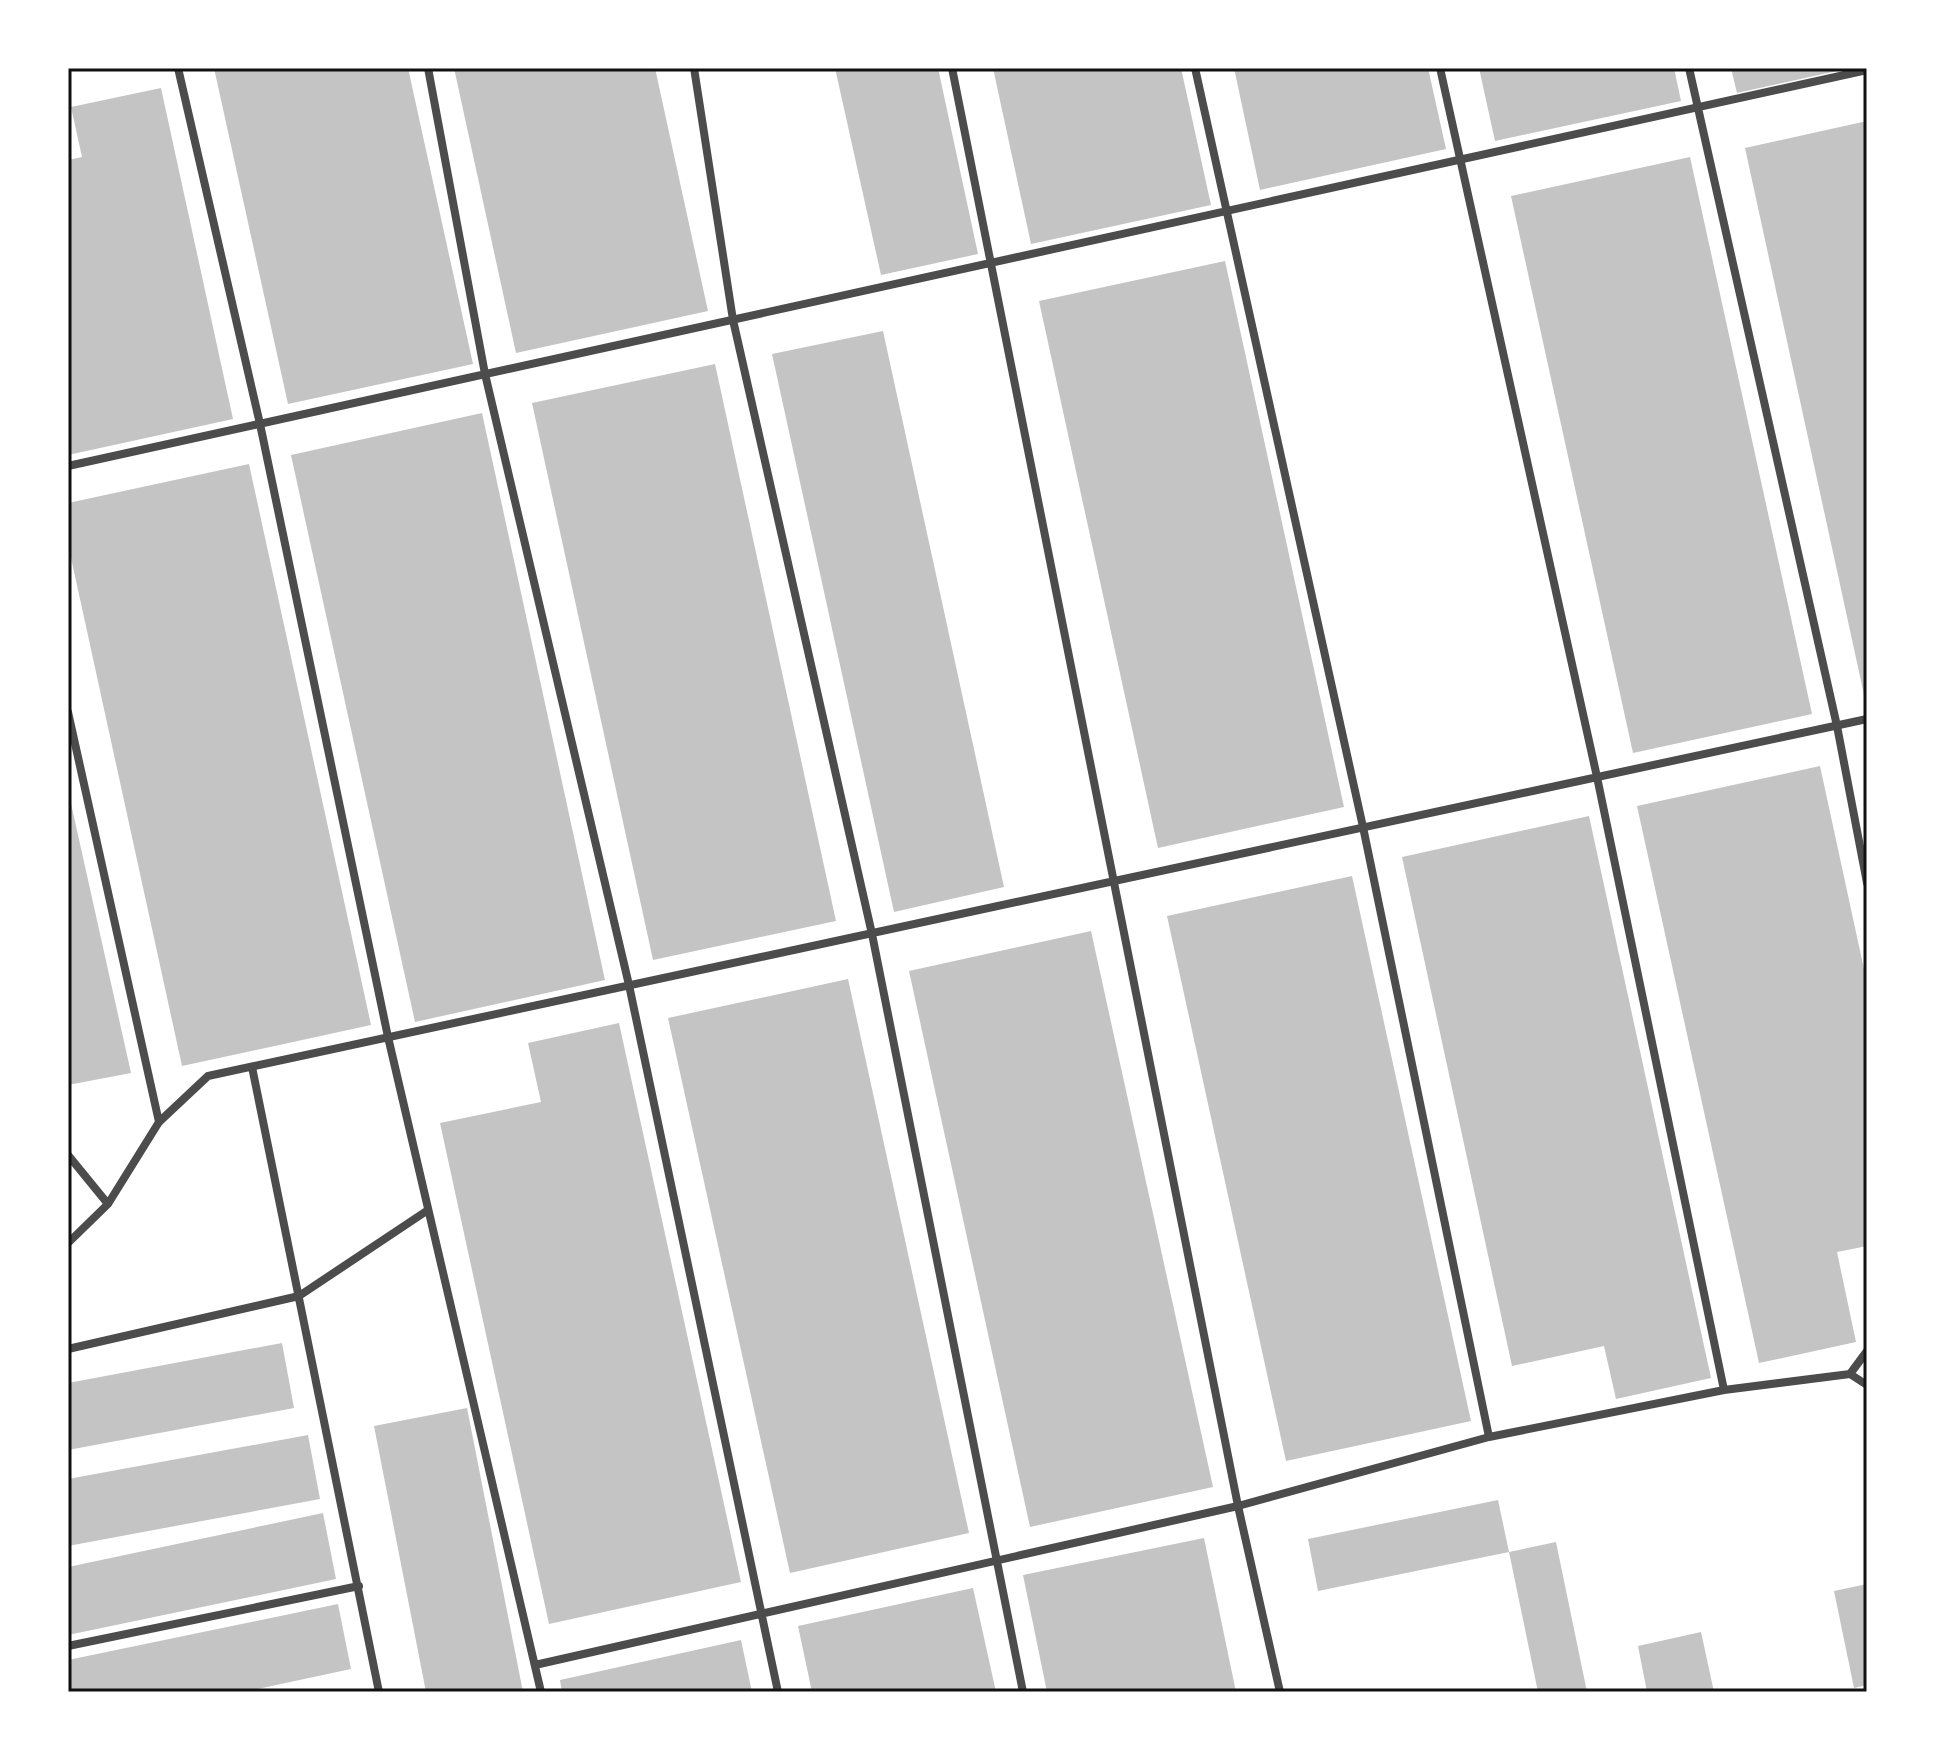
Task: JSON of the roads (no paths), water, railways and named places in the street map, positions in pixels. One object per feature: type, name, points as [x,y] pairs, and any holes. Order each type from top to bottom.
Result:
[{"type":"street","points":[[178,68],[260,424],[388,1037],[541,1692]]},
{"type":"street","points":[[428,68],[485,374],[629,985],[778,1692]]},
{"type":"street","points":[[694,68],[733,320],[872,934],[1023,1692]]},
{"type":"street","points":[[952,68],[1238,1506],[1280,1692]]},
{"type":"street","points":[[1195,68],[1363,827],[1489,1437]]},
{"type":"street","points":[[1440,68],[1597,777],[1724,1390]]},
{"type":"street","points":[[1689,68],[1837,726],[1867,883]]},
{"type":"street","points":[[68,466],[1867,70]]},
{"type":"street","points":[[68,712],[159,1122]]},
{"type":"street","points":[[68,1243],[108,1204],[159,1122],[208,1076],[1867,719]]},
{"type":"street","points":[[252,1067],[379,1692]]},
{"type":"street","points":[[68,1155],[108,1204]]},
{"type":"street","points":[[68,1349],[299,1296],[428,1210]]},
{"type":"street","points":[[1850,1374],[1867,1351]]},
{"type":"street","points":[[535,1665],[761,1612],[997,1563],[1238,1506],[1489,1437],[1724,1390],[1850,1374],[1867,1385]]},
{"type":"street","points":[[68,1646],[359,1586]]}]
